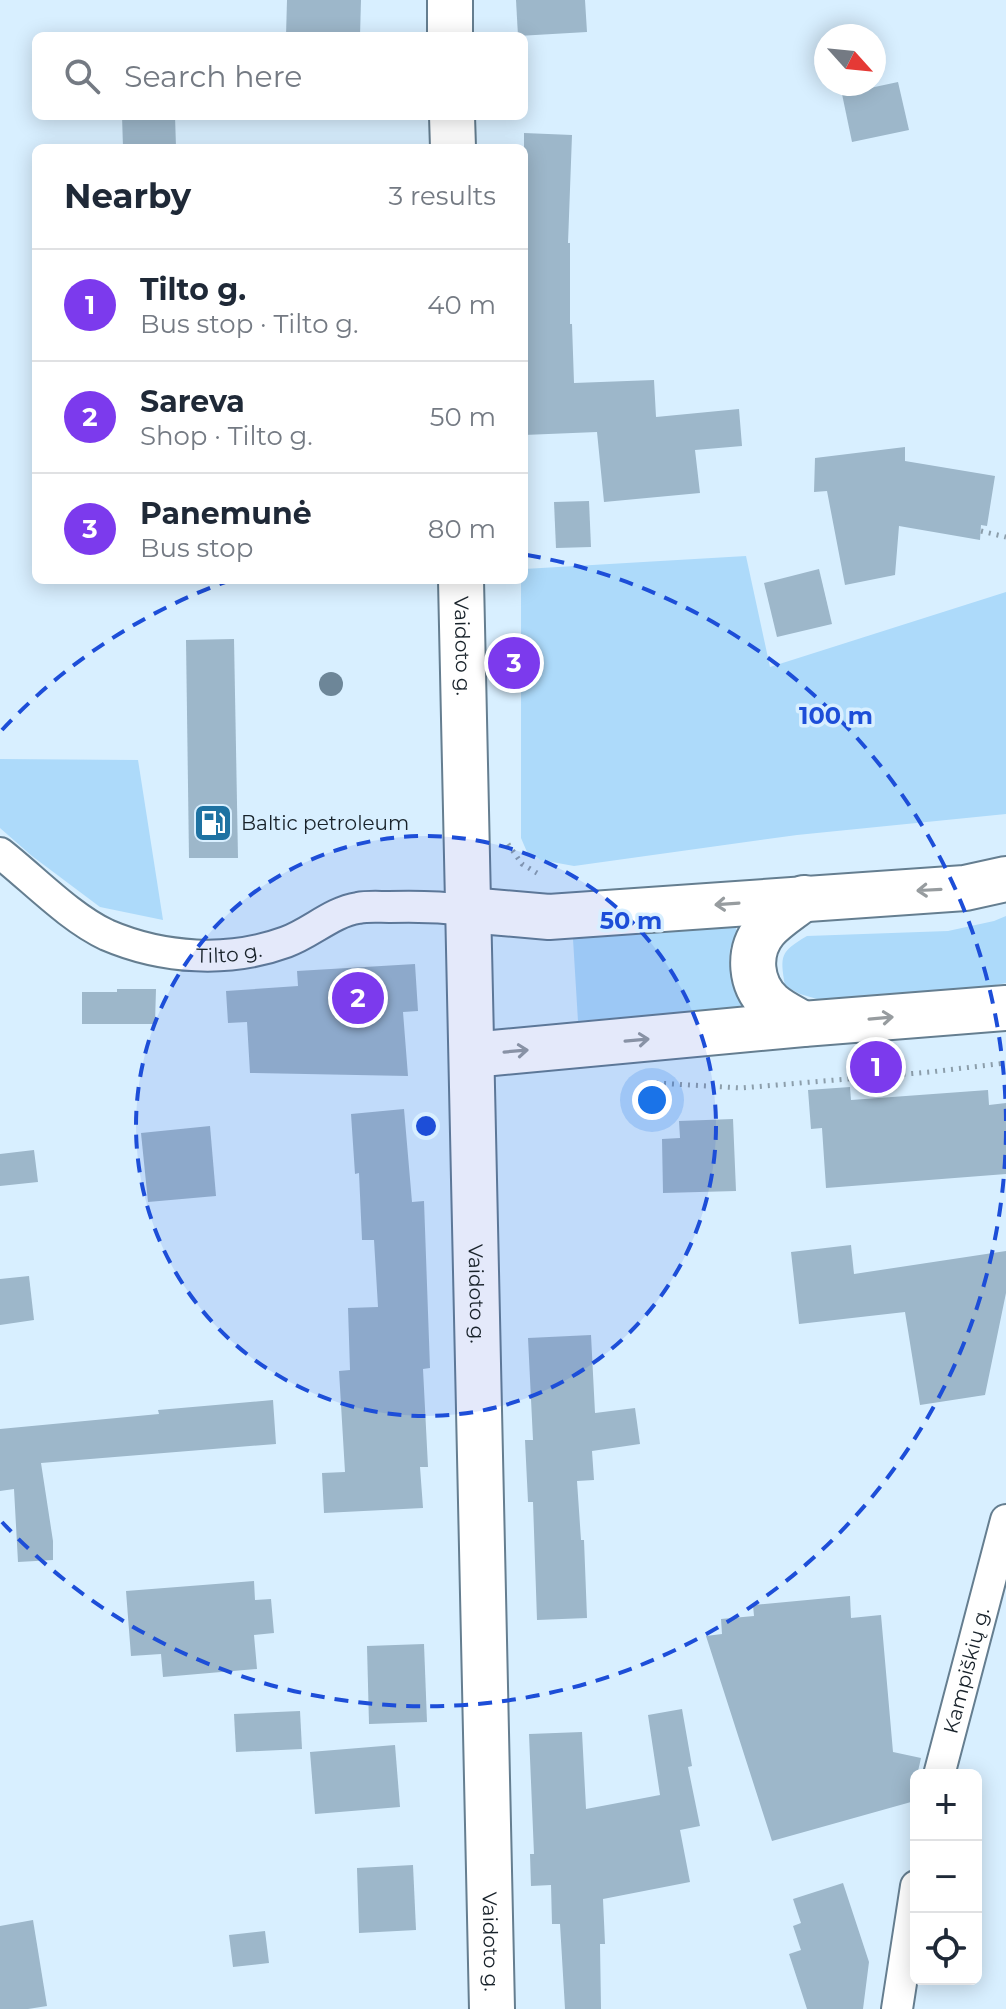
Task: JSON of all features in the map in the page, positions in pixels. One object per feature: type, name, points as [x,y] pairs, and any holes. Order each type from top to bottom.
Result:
[{"type":"main road","points":[[450,0],[450,32]]},
{"type":"main road","points":[[452,120],[453,144]]},
{"type":"main road","name":"Vaidoto g.","points":[[461,584],[492,2009]]},
{"type":"main road","name":"Tilto g.","points":[[468,910],[549,917],[965,888],[1006,879]]},
{"type":"main road","points":[[803,1024],[770,1004],[752,971],[754,953],[765,931],[804,898]]},
{"type":"main road","points":[[472,1055],[1006,1008]]},
{"type":"street","name":"Tilto g.","points":[[0,853],[71,912],[105,934],[150,950],[195,956],[244,954],[289,941],[357,908],[427,906],[468,910]]},
{"type":"street","name":"Kampiškių g.","points":[[941,1769],[1006,1520]]},
{"type":"street","points":[[897,2009],[912,1913]]},
{"type":"path","points":[[981,531],[1006,537]]},
{"type":"path","points":[[648,1082],[741,1088],[1006,1063]]},
{"type":"shaded area","points":[[746,556],[770,667],[1006,592],[1006,814],[797,835],[574,866],[541,860],[527,852],[521,838],[521,584],[528,584],[528,569]]},
{"type":"shaded area","points":[[0,759],[138,760],[163,920],[100,907],[0,828]]},
{"type":"shaded area","points":[[1006,916],[1006,983],[852,999],[817,999],[785,986],[784,955],[791,946],[807,936],[948,931]]},
{"type":"shaded area","points":[[735,925],[738,935],[730,948],[729,964],[743,1007],[578,1021],[573,939],[593,934]]},
{"type":"building","points":[[287,0],[361,0],[360,32],[286,32]]},
{"type":"building","points":[[516,0],[585,0],[587,32],[528,35],[528,32],[518,32]]},
{"type":"building","points":[[898,82],[909,130],[852,142],[842,96],[886,96],[886,85]]},
{"type":"building","points":[[122,120],[175,120],[176,144],[123,144]]},
{"type":"building","points":[[524,133],[572,135],[568,243],[574,383],[654,380],[656,417],[739,409],[742,446],[695,450],[700,493],[604,502],[597,432],[528,435],[528,144],[524,144]]},
{"type":"building","points":[[905,447],[905,461],[995,476],[987,526],[981,525],[980,540],[899,526],[895,575],[845,585],[827,491],[814,492],[815,458]]},
{"type":"building","points":[[589,501],[591,547],[556,548],[554,502]]},
{"type":"building","points":[[819,569],[832,624],[777,637],[764,583]]},
{"type":"building","points":[[234,639],[238,858],[189,858],[186,640]]},
{"type":"building","points":[[415,964],[418,1011],[403,1012],[408,1076],[250,1073],[247,1022],[228,1023],[226,991],[298,986],[297,971]]},
{"type":"building","points":[[117,989],[156,989],[155,1024],[82,1024],[82,992],[117,992]]},
{"type":"building","points":[[850,1087],[851,1100],[988,1090],[989,1105],[1006,1103],[1006,1174],[826,1188],[822,1128],[811,1129],[808,1090]]},
{"type":"building","points":[[404,1109],[412,1202],[424,1201],[430,1368],[423,1369],[428,1467],[420,1467],[423,1508],[324,1513],[322,1473],[345,1472],[339,1371],[350,1370],[348,1308],[378,1307],[374,1240],[362,1240],[359,1173],[355,1174],[351,1114]]},
{"type":"building","points":[[733,1119],[736,1191],[663,1193],[662,1139],[680,1138],[679,1121]]},
{"type":"building","points":[[210,1126],[216,1196],[148,1202],[141,1133]]},
{"type":"building","points":[[34,1150],[38,1182],[0,1186],[0,1154]]},
{"type":"building","points":[[851,1245],[854,1274],[1006,1251],[1006,1293],[985,1395],[920,1405],[905,1312],[799,1324],[791,1252]]},
{"type":"building","points":[[29,1276],[34,1320],[0,1325],[0,1279]]},
{"type":"building","points":[[591,1335],[595,1413],[635,1408],[640,1444],[592,1451],[594,1480],[577,1481],[581,1540],[584,1540],[587,1618],[537,1620],[533,1502],[528,1502],[525,1440],[533,1440],[528,1338]]},
{"type":"building","points":[[273,1400],[276,1444],[41,1463],[53,1560],[18,1562],[14,1489],[0,1491],[0,1429]]},
{"type":"building","points":[[254,1581],[255,1600],[271,1599],[274,1633],[254,1635],[257,1669],[163,1677],[161,1654],[131,1656],[126,1591]]},
{"type":"building","points":[[850,1596],[851,1618],[881,1615],[893,1752],[921,1758],[918,1769],[910,1769],[910,1802],[772,1841],[706,1636],[722,1634],[721,1619],[754,1616],[753,1605]]},
{"type":"building","points":[[424,1644],[427,1722],[369,1724],[367,1646]]},
{"type":"building","points":[[682,1709],[692,1766],[688,1767],[700,1826],[680,1830],[690,1882],[603,1899],[605,1944],[600,1944],[601,2009],[565,2009],[560,1924],[552,1924],[551,1885],[531,1886],[530,1854],[534,1854],[529,1734],[582,1732],[586,1809],[660,1795],[648,1715]]},
{"type":"building","points":[[300,1711],[302,1749],[236,1752],[234,1714]]},
{"type":"building","points":[[395,1745],[400,1807],[315,1814],[310,1752]]},
{"type":"building","points":[[413,1865],[416,1930],[359,1933],[357,1868]]},
{"type":"building","points":[[843,1883],[869,1962],[863,2009],[807,2009],[789,1954],[801,1950],[793,1926],[801,1923],[793,1899]]},
{"type":"building","points":[[33,1920],[47,2006],[0,2009],[0,1926]]},
{"type":"building","points":[[265,1931],[269,1963],[233,1967],[229,1935]]},
{"type":"place","name":"Panemunė","points":[[514,663]]},
{"type":"place","name":"Baltic petroleum","points":[[213,823]]},
{"type":"place","name":"Sareva","points":[[358,998]]},
{"type":"place","name":"Tilto g.","points":[[876,1067]]}]
